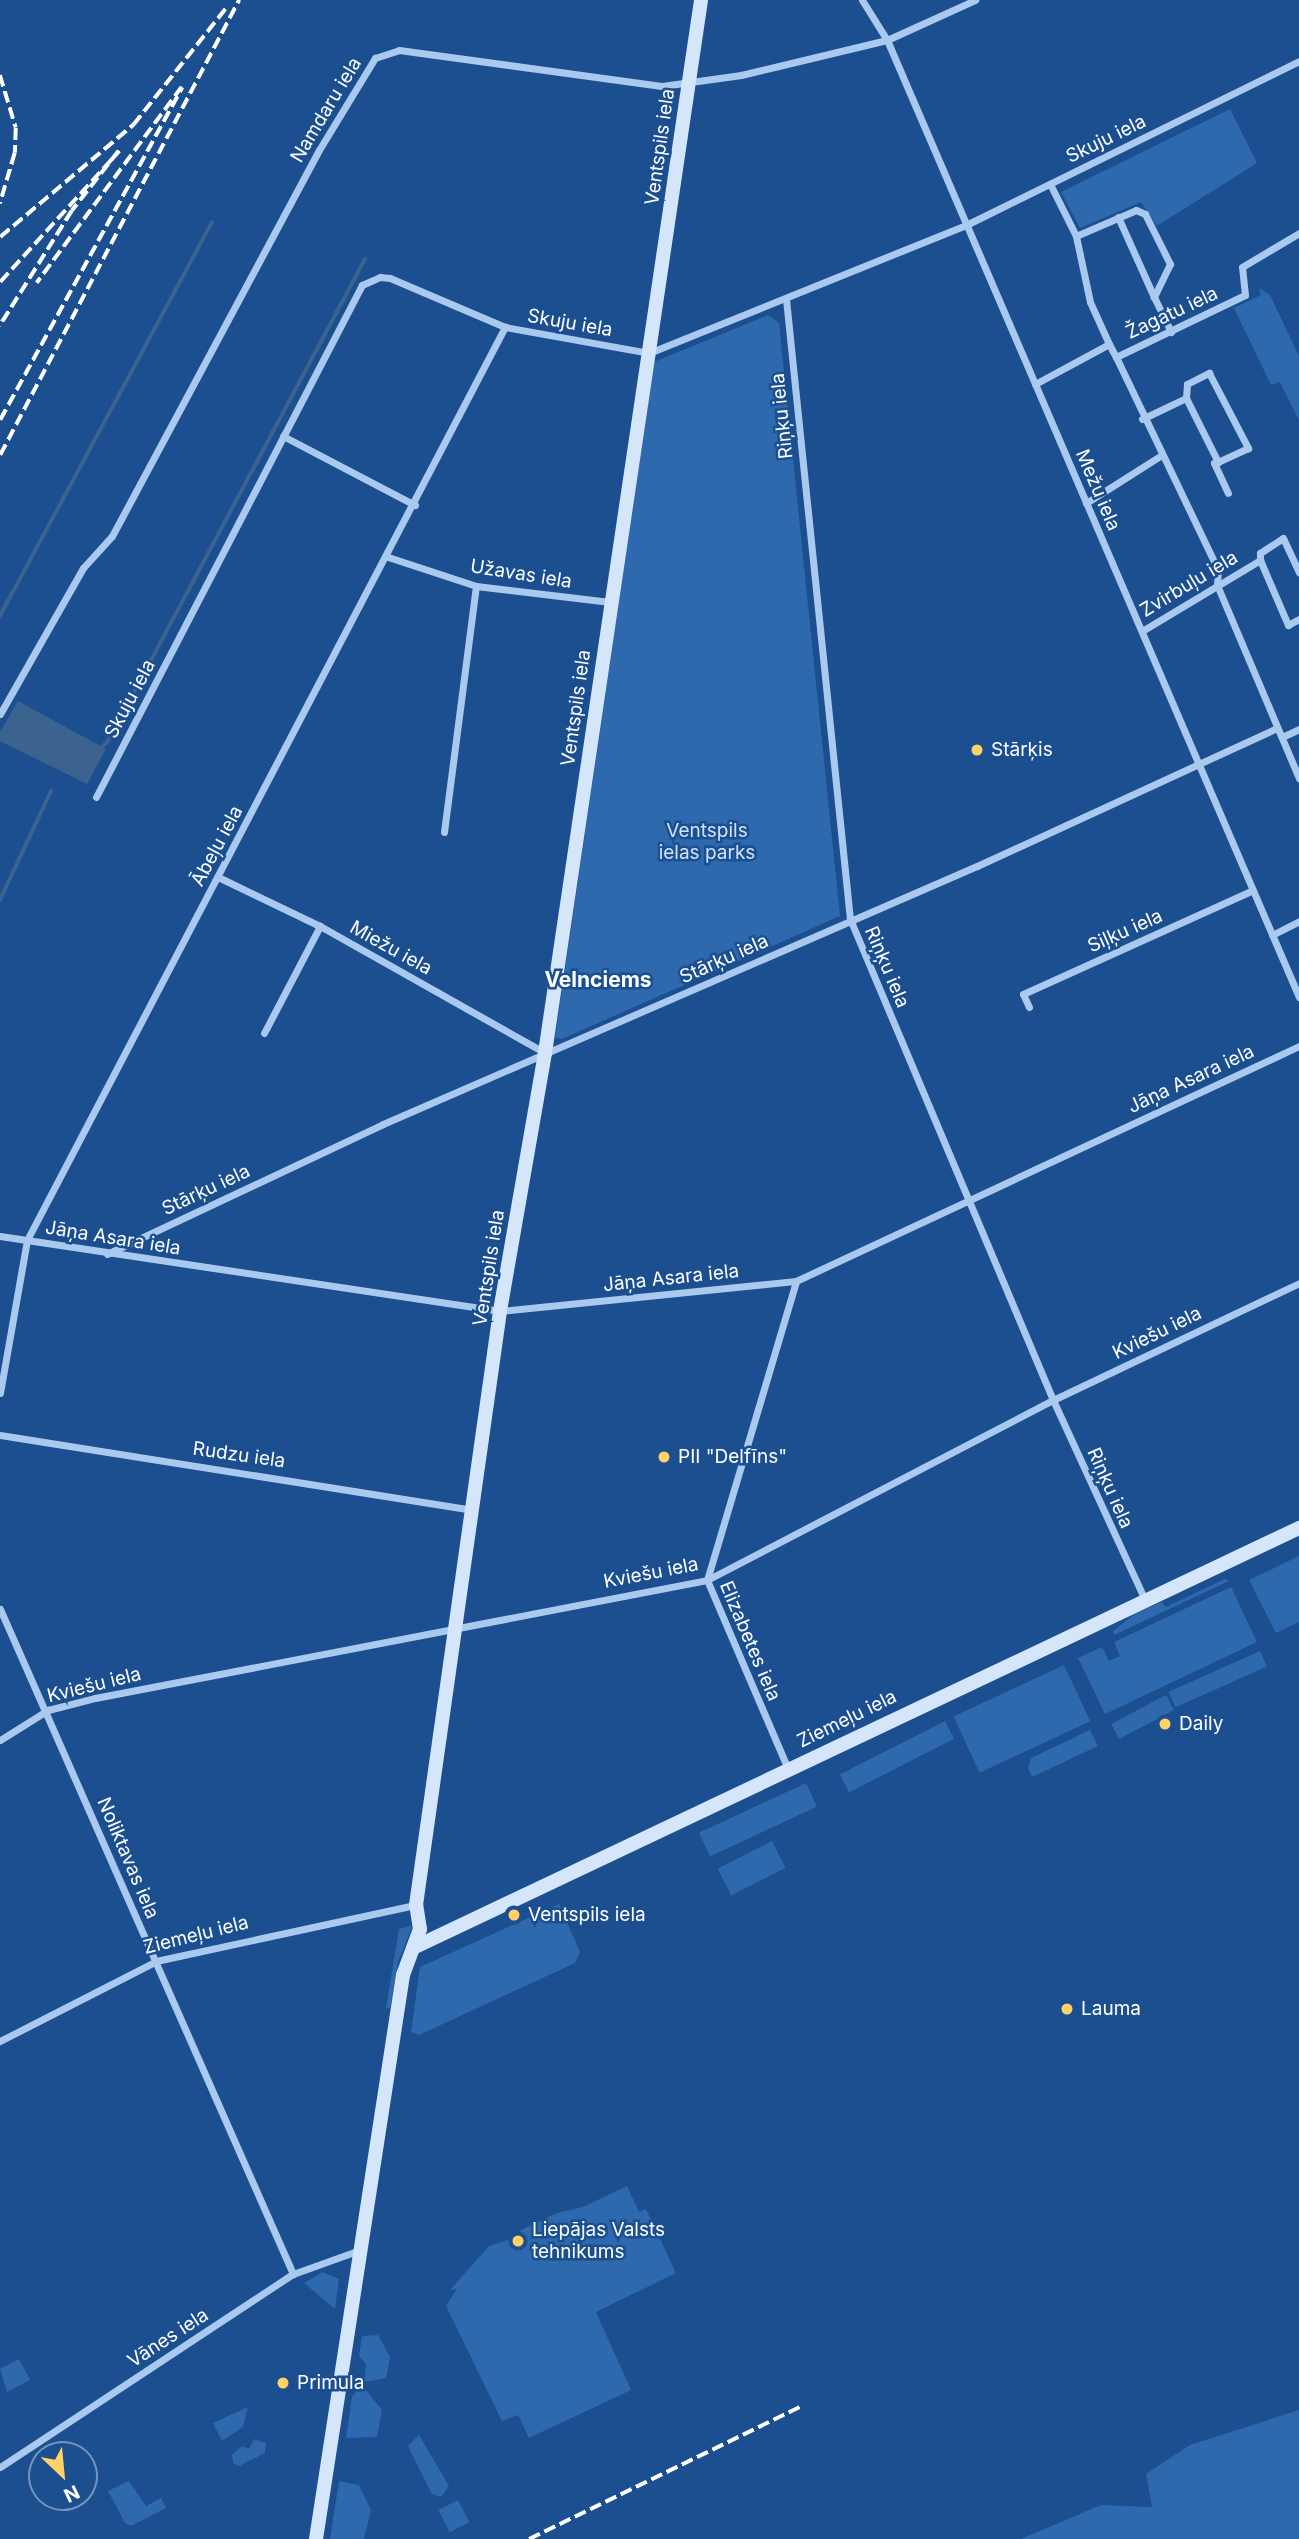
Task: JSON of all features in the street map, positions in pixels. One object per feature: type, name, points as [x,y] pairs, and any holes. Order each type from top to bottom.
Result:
[{"type":"street","name":"Ventspils iela","points":[[316,2539],[403,1975],[420,1929],[416,1905],[500,1311],[545,1053],[701,0]]},
{"type":"street","name":"Mežu iela","points":[[862,0],[887,40],[1299,997]]},
{"type":"street","name":"Namdaru iela","points":[[0,714],[83,568],[112,536],[319,150],[375,58],[399,50],[662,86],[689,83],[887,40],[975,0]]},
{"type":"street","name":"Skuju iela","points":[[96,797],[342,319],[362,285],[371,279],[390,278],[505,327],[649,353],[966,225],[1299,61]]},
{"type":"street","points":[[1050,184],[1076,236],[1090,302],[1109,344]]},
{"type":"street","points":[[1076,236],[1136,210],[1144,214],[1170,264],[1154,297]]},
{"type":"street","points":[[1118,217],[1171,332]]},
{"type":"street","name":"Žagatu iela","points":[[1035,384],[1109,344],[1115,357],[1245,295],[1242,267],[1299,233]]},
{"type":"street","name":"Riņķu iela","points":[[786,299],[850,919],[1053,1400],[1145,1600]]},
{"type":"street","name":"Ābeļu iela","points":[[0,1393],[27,1240],[388,557],[505,327]]},
{"type":"street","points":[[1115,357],[1142,419],[1218,570],[1217,585],[1299,778]]},
{"type":"street","points":[[1218,462],[1186,398],[1187,384],[1209,373],[1248,448],[1218,462],[1214,463],[1228,493]]},
{"type":"street","points":[[1142,419],[1186,398]]},
{"type":"street","points":[[283,436],[415,505]]},
{"type":"street","points":[[1086,503],[1160,456]]},
{"type":"street","name":"Zvirbuļu iela","points":[[1142,631],[1259,560],[1260,553],[1283,538],[1299,572]]},
{"type":"street","name":"Užavas iela","points":[[388,557],[475,586],[610,602]]},
{"type":"street","points":[[1259,560],[1288,625],[1299,619]]},
{"type":"street","points":[[444,832],[475,586]]},
{"type":"street","name":"Stārķu iela","points":[[107,1254],[545,1053],[1201,765],[1277,728]]},
{"type":"street","points":[[1282,737],[1299,729]]},
{"type":"street","name":"Miežu iela","points":[[218,877],[320,926],[545,1053]]},
{"type":"street","name":"Siļķu iela","points":[[1029,1007],[1023,994],[1253,890]]},
{"type":"street","points":[[1272,935],[1299,921]]},
{"type":"street","points":[[264,1033],[320,926]]},
{"type":"street","name":"Jāņa Asara iela","points":[[0,1236],[500,1311],[796,1281],[1299,1046]]},
{"type":"street","name":"Elizabetes iela","points":[[789,1769],[707,1580],[796,1281]]},
{"type":"street","name":"Kviešu iela","points":[[0,1740],[48,1710],[457,1626],[707,1580],[1053,1400],[1299,1283]]},
{"type":"street","name":"Rudzu iela","points":[[0,1435],[473,1510]]},
{"type":"street","name":"Ziemeļu iela","points":[[413,1948],[1299,1528]]},
{"type":"street","name":"Noliktavas iela","points":[[0,1609],[48,1710],[293,2274]]},
{"type":"street","name":"Ziemeļu iela","points":[[0,2041],[156,1961],[416,1905]]},
{"type":"street","name":"Vānes iela","points":[[0,2467],[293,2274],[361,2250]]},
{"type":"green space","points":[[1230,109],[1257,163],[1157,226],[1141,202],[1080,228],[1061,192]]},
{"type":"green space","points":[[1259,288],[1270,295],[1299,356],[1299,420],[1280,382],[1271,385],[1234,308],[1261,295]]},
{"type":"green space","name":"Ventspils ielas parks","points":[[768,315],[779,323],[840,916],[562,1039],[555,1038],[654,362]]},
{"type":"green space","points":[[1299,1556],[1299,1622],[1276,1633],[1249,1580]]},
{"type":"green space","points":[[1225,1579],[1229,1581],[1114,1635],[1113,1631],[1136,1613],[1162,1602],[1166,1607]]},
{"type":"green space","points":[[1231,1587],[1257,1642],[1105,1714],[1078,1658],[1102,1647],[1109,1661],[1120,1656],[1114,1642]]},
{"type":"green space","points":[[1260,1651],[1267,1667],[1176,1707],[1169,1692]]},
{"type":"green space","points":[[1064,1665],[1090,1721],[980,1773],[953,1717]]},
{"type":"green space","points":[[1166,1695],[1174,1710],[1119,1739],[1111,1724]]},
{"type":"green space","points":[[945,1721],[954,1739],[849,1792],[840,1775]]},
{"type":"green space","points":[[1090,1730],[1098,1746],[1032,1777],[1028,1768],[1031,1758]]},
{"type":"green space","points":[[806,1783],[817,1807],[710,1856],[699,1833]]},
{"type":"green space","points":[[772,1841],[786,1868],[731,1895],[718,1869]]},
{"type":"green space","points":[[559,1904],[580,1952],[575,1963],[419,2035],[411,2032],[420,1967]]},
{"type":"green space","points":[[413,1925],[398,1962],[390,2008],[386,2008],[399,1929]]},
{"type":"green space","points":[[627,2186],[639,2212],[646,2209],[676,2273],[596,2312],[631,2390],[529,2438],[518,2415],[502,2421],[446,2306],[457,2289],[450,2290],[489,2246],[518,2237],[521,2230],[557,2213],[583,2207]]},
{"type":"green space","points":[[322,2272],[339,2279],[335,2309],[304,2283]]},
{"type":"green space","points":[[378,2335],[390,2357],[386,2378],[364,2382],[366,2364],[359,2356],[362,2336]]},
{"type":"green space","points":[[19,2359],[30,2380],[7,2392],[0,2369]]},
{"type":"green space","points":[[362,2385],[382,2410],[377,2437],[346,2438],[352,2397]]},
{"type":"green space","points":[[248,2407],[243,2427],[222,2441],[213,2423]]},
{"type":"green space","points":[[1299,2410],[1299,2539],[1021,2539],[1101,2505],[1152,2507],[1146,2474],[1190,2445]]},
{"type":"green space","points":[[419,2435],[449,2486],[441,2497],[432,2494],[408,2446]]},
{"type":"green space","points":[[254,2439],[266,2443],[265,2453],[239,2466],[233,2463],[232,2455],[242,2446],[249,2449]]},
{"type":"green space","points":[[129,2481],[146,2506],[161,2498],[166,2508],[131,2526],[125,2523],[108,2491]]},
{"type":"green space","points":[[339,2481],[359,2485],[371,2510],[364,2539],[330,2539]]},
{"type":"green space","points":[[458,2500],[469,2522],[450,2532],[438,2510]]},
{"type":"shaded area","points":[[18,701],[106,749],[87,784],[0,741],[0,732]]},
{"type":"waterway","points":[[0,616],[212,223]]},
{"type":"waterway","points":[[100,749],[108,741],[365,259]]},
{"type":"waterway","points":[[0,900],[51,791]]},
{"type":"railway","points":[[0,455],[239,0]]},
{"type":"railway","points":[[0,237],[133,125],[226,8]]},
{"type":"railway","points":[[0,75],[16,128],[15,153],[0,204]]},
{"type":"railway","points":[[0,420],[182,87],[37,283]]},
{"type":"railway","points":[[0,282],[119,151],[72,211],[0,326]]},
{"type":"railway","points":[[529,2539],[802,2406]]},
{"type":"place","name":"Stārķis","points":[[977,750]]},
{"type":"place","name":"PII \"Delfīns\"","points":[[664,1457]]},
{"type":"place","name":"Daily","points":[[1165,1724]]},
{"type":"place","name":"Ventspils iela","points":[[514,1915]]},
{"type":"place","name":"Lauma","points":[[1067,2009]]},
{"type":"place","name":"Liepājas Valsts tehnikums","points":[[518,2241]]},
{"type":"place","name":"Primula","points":[[283,2383]]},
{"type":"district","name":"Velnciems","points":[[598,980]]}]
